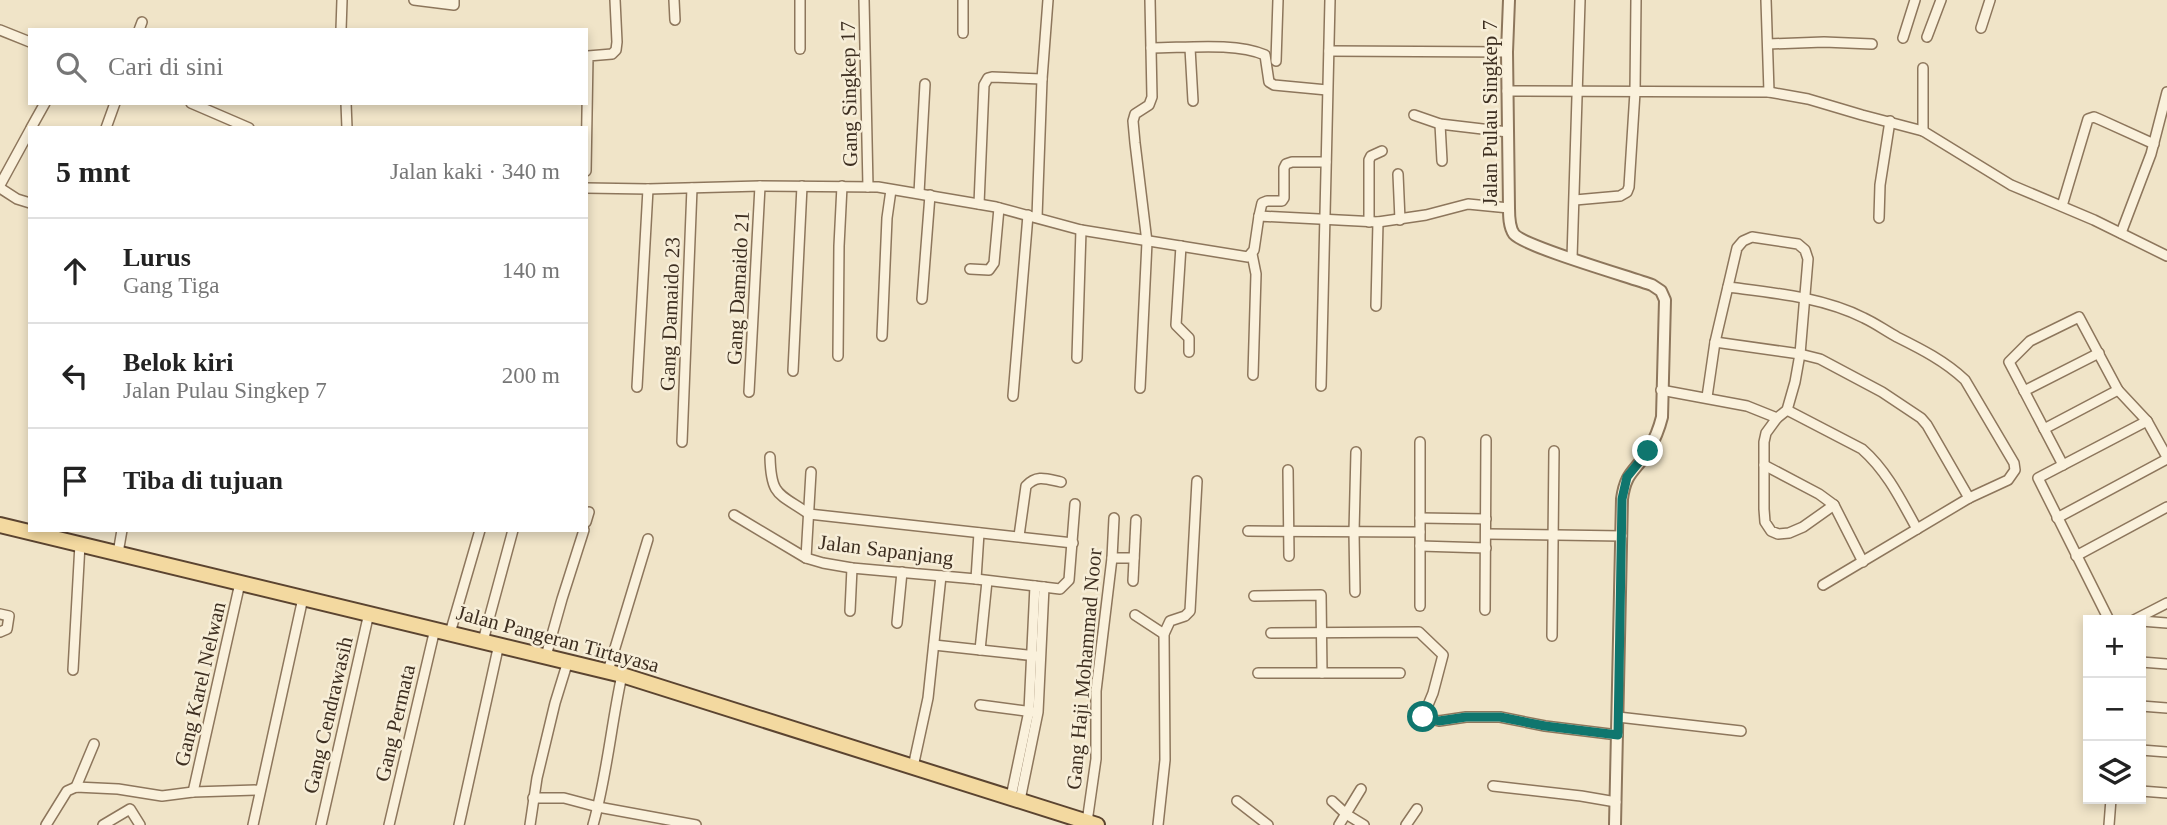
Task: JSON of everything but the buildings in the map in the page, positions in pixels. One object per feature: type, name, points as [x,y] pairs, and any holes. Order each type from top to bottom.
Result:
[{"type":"main road","name":"Jalan Pangeran Tirtayasa","points":[[0,525],[28,532]]},
{"type":"main road","name":"Jalan Pangeran Tirtayasa","points":[[29,532],[615,673],[1082,822]]},
{"type":"street","points":[[341,28],[342,0]]},
{"type":"street","points":[[414,0],[454,5],[454,0]]},
{"type":"street","points":[[588,56],[612,54],[616,50],[615,0]]},
{"type":"street","points":[[674,0],[675,20]]},
{"type":"street","points":[[800,0],[800,49]]},
{"type":"street","name":"Gang Singkep 17","points":[[864,0],[868,187]]},
{"type":"street","points":[[963,0],[963,33]]},
{"type":"street","points":[[1013,396],[1032,216],[1048,0]]},
{"type":"street","points":[[1140,388],[1147,242],[1133,121],[1135,114],[1151,102],[1150,0]]},
{"type":"street","points":[[1276,61],[1278,0]]},
{"type":"street","points":[[1321,386],[1330,0]]},
{"type":"street","name":"Jalan Pulau Singkep 7","points":[[1509,0],[1508,208],[1513,233],[1521,239],[1652,285],[1661,291],[1665,300],[1662,417],[1648,451],[1627,477],[1624,488],[1615,825]]},
{"type":"street","points":[[1572,258],[1580,0]]},
{"type":"street","points":[[1575,200],[1620,196],[1627,192],[1629,187],[1635,92],[1636,0]]},
{"type":"street","points":[[1766,0],[1769,92]]},
{"type":"street","points":[[1903,38],[1915,0]]},
{"type":"street","points":[[1927,37],[1941,0]]},
{"type":"street","points":[[1981,28],[1990,0]]},
{"type":"street","points":[[0,30],[28,41]]},
{"type":"street","points":[[1768,44],[1872,44]]},
{"type":"street","points":[[1151,48],[1229,48],[1257,52],[1265,55],[1269,82],[1274,85],[1327,90]]},
{"type":"street","points":[[1190,48],[1193,101]]},
{"type":"street","points":[[1329,51],[1507,52]]},
{"type":"street","points":[[1923,68],[1923,131]]},
{"type":"street","points":[[979,204],[986,81],[992,77],[1042,79]]},
{"type":"street","points":[[919,193],[925,84]]},
{"type":"street","points":[[1507,91],[1769,92],[1808,99],[1923,131],[2011,185],[2167,256]]},
{"type":"street","points":[[2121,233],[2154,144],[2167,92]]},
{"type":"street","points":[[32,126],[44,105]]},
{"type":"street","points":[[107,126],[114,105]]},
{"type":"street","points":[[196,105],[244,126]]},
{"type":"street","points":[[346,105],[347,126]]},
{"type":"street","points":[[586,126],[587,105]]},
{"type":"street","points":[[1414,115],[1440,124],[1508,132]]},
{"type":"street","points":[[2062,206],[2088,119],[2094,117],[2154,144]]},
{"type":"street","points":[[1879,218],[1882,172],[1890,121]]},
{"type":"street","points":[[1440,124],[1442,161]]},
{"type":"street","points":[[28,133],[0,186],[17,199],[28,202]]},
{"type":"street","points":[[1376,306],[1369,160],[1371,156],[1382,151]]},
{"type":"street","points":[[1253,375],[1260,267],[1252,254],[1260,207],[1264,202],[1282,201],[1284,198],[1286,164],[1326,162]]},
{"type":"street","points":[[1398,174],[1400,220]]},
{"type":"street","name":"Gang Damaido 21","points":[[749,392],[760,186]]},
{"type":"street","points":[[793,370],[802,186]]},
{"type":"street","points":[[838,356],[842,186]]},
{"type":"street","points":[[588,188],[868,187],[979,204],[1081,230],[1147,242],[1248,257],[1252,254]]},
{"type":"street","name":"Gang Damaido 23","points":[[682,442],[692,188]]},
{"type":"street","points":[[637,387],[648,189]]},
{"type":"street","points":[[882,336],[887,218],[891,190]]},
{"type":"street","points":[[922,299],[930,195]]},
{"type":"street","points":[[1259,216],[1373,222],[1400,220],[1468,204],[1508,208]]},
{"type":"street","points":[[970,269],[989,270],[993,267],[999,208]]},
{"type":"street","points":[[1077,358],[1081,230]]},
{"type":"street","points":[[1707,397],[1715,342],[1737,248],[1752,237],[1798,244],[1805,250],[1808,259],[1800,354],[1787,410],[1766,433],[1765,522],[1771,531],[1778,534],[1789,533],[1803,527],[1834,505]]},
{"type":"street","points":[[1181,246],[1176,325],[1189,338],[1189,352]]},
{"type":"street","points":[[1728,287],[1803,297],[1865,318],[1956,370],[1965,380],[2014,463],[2015,470],[2008,480],[1969,498],[1823,585]]},
{"type":"street","points":[[2057,518],[2167,458],[2147,421],[2118,390],[2080,317],[2030,341],[2009,362],[2063,465]]},
{"type":"street","points":[[1715,342],[1820,359],[1857,378],[1921,418],[1969,498]]},
{"type":"street","points":[[2024,391],[2099,353]]},
{"type":"street","points":[[1661,390],[1758,409],[1777,418]]},
{"type":"street","points":[[2045,429],[2118,390]]},
{"type":"street","points":[[1787,410],[1862,449],[1871,457],[1886,475],[1917,528]]},
{"type":"street","points":[[2106,615],[2038,478],[2147,421]]},
{"type":"street","points":[[1485,610],[1486,440]]},
{"type":"street","points":[[1420,442],[1420,606]]},
{"type":"street","points":[[1552,636],[1554,451]]},
{"type":"street","points":[[1355,592],[1356,452]]},
{"type":"street","points":[[770,457],[770,475],[774,490],[809,514],[1073,543]]},
{"type":"street","points":[[1764,465],[1819,494],[1834,505],[1863,562]]},
{"type":"street","points":[[1289,470],[1289,556]]},
{"type":"street","points":[[806,558],[811,472]]},
{"type":"street","points":[[1019,536],[1026,486],[1039,477],[1061,482]]},
{"type":"street","points":[[1158,825],[1165,760],[1164,634],[1170,621],[1185,616],[1190,611],[1197,481]]},
{"type":"street","points":[[1015,799],[1033,712],[1039,587],[1060,589],[1069,580],[1075,504]]},
{"type":"street","points":[[2076,556],[2167,507]]},
{"type":"street","points":[[588,517],[590,512]]},
{"type":"street","name":"Jalan Sapanjang","points":[[734,515],[806,558],[823,563],[1039,587]]},
{"type":"street","name":"Gang Haji Mohammad Noor","points":[[1082,822],[1096,759],[1096,691],[1112,558],[1114,518]]},
{"type":"street","points":[[1420,518],[1486,519]]},
{"type":"street","points":[[1133,581],[1136,520]]},
{"type":"street","points":[[1248,531],[1420,532]]},
{"type":"street","points":[[118,553],[122,532]]},
{"type":"street","points":[[450,632],[480,532]]},
{"type":"street","points":[[483,641],[512,532]]},
{"type":"street","points":[[547,656],[583,532]]},
{"type":"street","points":[[976,579],[979,533]]},
{"type":"street","points":[[1487,534],[1622,536]]},
{"type":"street","points":[[593,825],[613,714],[615,673],[648,539]]},
{"type":"street","points":[[73,670],[80,544]]},
{"type":"street","points":[[1420,546],[1486,548]]},
{"type":"street","points":[[1112,558],[1134,558]]},
{"type":"street","points":[[850,611],[852,568]]},
{"type":"street","points":[[897,623],[902,572]]},
{"type":"street","points":[[913,767],[928,698],[941,576]]},
{"type":"street","points":[[981,650],[987,581]]},
{"type":"street","name":"Gang Karel Nelwan","points":[[193,792],[240,583]]},
{"type":"street","points":[[1254,596],[1321,595],[1322,673]]},
{"type":"street","points":[[253,825],[303,598]]},
{"type":"street","points":[[2144,615],[2167,603]]},
{"type":"street","name":"Gang Cendrawasih","points":[[321,825],[369,613]]},
{"type":"street","points":[[0,614],[9,616],[7,629],[0,632]]},
{"type":"street","points":[[1135,615],[1164,634]]},
{"type":"street","points":[[2146,621],[2167,623]]},
{"type":"street","name":"Gang Permata","points":[[389,825],[435,629]]},
{"type":"street","points":[[1270,633],[1419,632],[1443,655],[1433,694],[1423,717],[1439,721],[1466,717],[1500,717],[1545,726],[1618,735]]},
{"type":"street","points":[[459,825],[499,644]]},
{"type":"street","points":[[934,645],[1036,656]]},
{"type":"street","points":[[530,825],[533,798],[555,703],[568,661]]},
{"type":"street","points":[[2146,663],[2167,664]]},
{"type":"street","points":[[1258,673],[1400,673]]},
{"type":"street","points":[[980,705],[1033,712]]},
{"type":"street","points":[[2146,706],[2167,708]]},
{"type":"street","points":[[1618,717],[1741,731]]},
{"type":"street","points":[[76,787],[94,744]]},
{"type":"street","points":[[2146,750],[2167,751]]},
{"type":"street","points":[[1493,786],[1581,796],[1616,803]]},
{"type":"street","points":[[46,825],[67,791],[76,787],[118,789],[162,796],[260,790]]},
{"type":"street","points":[[1339,825],[1361,789]]},
{"type":"street","points":[[2146,791],[2167,793]]},
{"type":"street","points":[[533,798],[564,798],[696,825]]},
{"type":"street","points":[[1237,801],[1268,825]]},
{"type":"street","points":[[1332,801],[1364,825]]},
{"type":"street","points":[[2109,825],[2111,804]]},
{"type":"street","points":[[103,825],[130,809],[140,825]]},
{"type":"street","points":[[1406,825],[1417,809]]},
{"type":"route","points":[[1423,717],[1439,721],[1466,717],[1500,717],[1545,726],[1618,735],[1622,499],[1627,477],[1648,451]]}]
